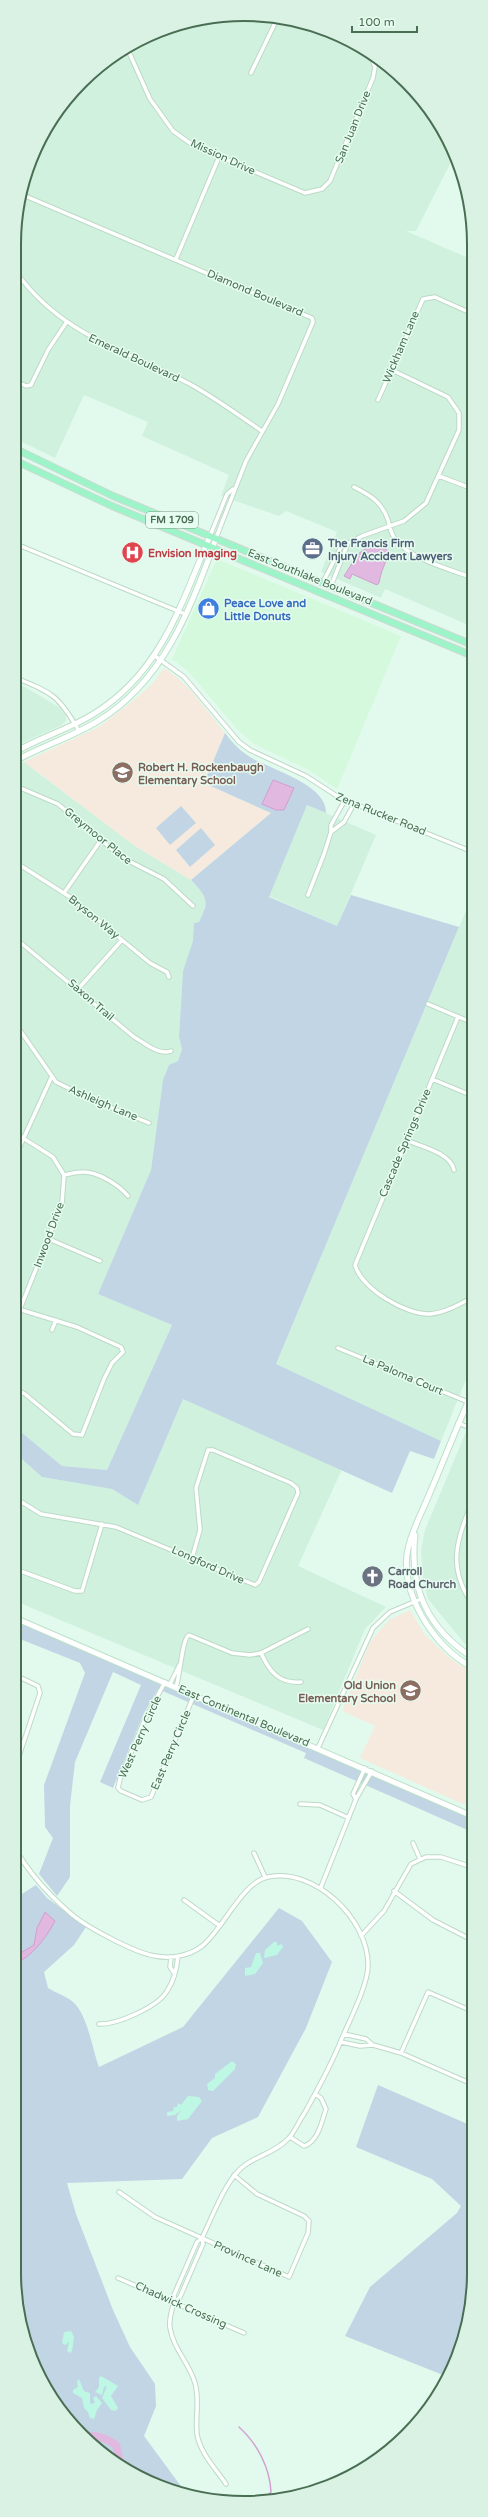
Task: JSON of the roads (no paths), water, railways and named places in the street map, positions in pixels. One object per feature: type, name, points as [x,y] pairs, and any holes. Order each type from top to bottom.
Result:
[{"type":"main road","name":"East Southlake Boulevard","points":[[21,452],[52,468],[210,536],[467,643]]},
{"type":"main road","points":[[21,458],[24,457],[52,468]]},
{"type":"main road","name":"East Southlake Boulevard","points":[[21,461],[91,496],[467,654]]},
{"type":"main road","points":[[21,749],[75,724],[121,694],[141,675],[155,656],[177,611],[210,536]]},
{"type":"main road","points":[[21,758],[98,721],[126,701],[162,660],[185,614],[216,538]]},
{"type":"main road","points":[[121,694],[126,701]]},
{"type":"main road","points":[[467,1404],[416,1526],[408,1549],[409,1580],[414,1601],[428,1627],[441,1643],[467,1663]]},
{"type":"main road","points":[[416,1526],[413,1552],[420,1599],[432,1620],[444,1636],[467,1654]]},
{"type":"main road","name":"East Continental Boulevard","points":[[21,1621],[365,1768],[467,1814]]},
{"type":"street","points":[[252,73],[275,23]]},
{"type":"street","name":"Mission Drive","points":[[129,53],[150,99],[165,122],[194,146],[295,189],[310,193],[318,192]]},
{"type":"street","name":"San Juan Drive","points":[[318,192],[326,186],[334,174],[374,78],[375,67],[373,63]]},
{"type":"street","points":[[176,259],[219,157]]},
{"type":"street","name":"Diamond Boulevard","points":[[26,195],[176,259],[313,320],[289,382],[262,431],[234,488],[216,538]]},
{"type":"street","name":"Emerald Boulevard","points":[[21,279],[29,289],[66,323],[109,347],[188,384],[262,431]]},
{"type":"street","name":"Wickham Lane","points":[[378,400],[419,304],[426,297],[435,297],[467,311]]},
{"type":"street","points":[[21,384],[26,386],[31,386],[46,353],[66,323]]},
{"type":"street","points":[[322,582],[336,553],[341,547],[390,527],[416,514],[426,502],[459,430],[459,413],[453,402],[444,394],[392,370]]},
{"type":"street","points":[[439,476],[467,487]]},
{"type":"street","points":[[354,487],[378,501],[386,515],[392,536],[403,547],[436,564],[467,576]]},
{"type":"street","name":"Diamond Boulevard","points":[[210,536],[228,494],[234,488]]},
{"type":"street","points":[[331,586],[348,543]]},
{"type":"street","points":[[21,546],[185,614]]},
{"type":"street","name":"Zena Rucker Road","points":[[155,656],[184,677],[239,742],[250,750],[306,776],[329,793],[467,849]]},
{"type":"street","points":[[21,680],[57,698],[68,711],[79,731]]},
{"type":"street","name":"Greymoor Place","points":[[21,788],[58,804],[130,863],[164,879],[193,906]]},
{"type":"street","points":[[308,894],[331,832],[331,825],[338,815],[345,800]]},
{"type":"street","points":[[331,832],[344,822],[354,804]]},
{"type":"street","points":[[338,815],[344,822]]},
{"type":"street","points":[[64,893],[101,840]]},
{"type":"street","name":"Bryson Way","points":[[21,866],[64,893],[150,963],[167,972],[169,977]]},
{"type":"street","points":[[78,989],[122,940]]},
{"type":"street","name":"Saxon Trail","points":[[21,943],[134,1037],[155,1049],[166,1053],[171,1051]]},
{"type":"street","points":[[428,1004],[467,1021]]},
{"type":"street","name":"Cascade Springs Drive","points":[[458,1017],[355,1260],[356,1270],[382,1297],[406,1309],[423,1313],[442,1312],[467,1300]]},
{"type":"street","name":"Ashleigh Lane","points":[[21,1032],[52,1076],[65,1087],[149,1123]]},
{"type":"street","points":[[21,1143],[52,1076]]},
{"type":"street","points":[[432,1079],[467,1094]]},
{"type":"street","points":[[23,1138],[53,1157],[64,1175],[83,1172],[92,1174],[121,1187],[128,1196]]},
{"type":"street","points":[[406,1140],[444,1156],[451,1162],[454,1170]]},
{"type":"street","name":"Inwood Drive","points":[[21,1307],[62,1204],[64,1175]]},
{"type":"street","points":[[49,1239],[100,1261]]},
{"type":"street","points":[[21,1309],[84,1329],[123,1348],[122,1354],[112,1363],[104,1379],[82,1435],[73,1434],[21,1392]]},
{"type":"street","points":[[52,1330],[56,1320]]},
{"type":"street","name":"La Paloma Court","points":[[338,1348],[467,1402]]},
{"type":"street","points":[[458,1423],[467,1427]]},
{"type":"street","name":"Longford Drive","points":[[21,1502],[41,1514],[102,1524],[146,1538],[251,1584],[257,1584],[298,1493],[297,1488],[291,1483],[210,1450],[204,1458],[196,1488],[200,1530],[192,1558]]},
{"type":"street","points":[[467,1517],[460,1532],[456,1559],[458,1578],[467,1595]]},
{"type":"street","points":[[21,1571],[75,1591],[82,1591],[102,1524]]},
{"type":"street","points":[[318,1748],[373,1628],[390,1612],[420,1599]]},
{"type":"street","points":[[176,1687],[184,1640],[189,1635],[240,1655],[261,1653],[308,1629]]},
{"type":"street","points":[[261,1653],[269,1670],[277,1677],[292,1683],[300,1682]]},
{"type":"street","name":"West Perry Circle","points":[[121,1791],[118,1788],[120,1779],[145,1719],[181,1663]]},
{"type":"street","points":[[21,1678],[38,1686],[40,1693],[21,1750]]},
{"type":"street","name":"East Perry Circle","points":[[121,1791],[142,1800],[151,1797],[194,1695]]},
{"type":"street","points":[[356,1799],[353,1794],[365,1768]]},
{"type":"street","points":[[321,1887],[356,1799],[372,1772]]},
{"type":"street","points":[[300,1804],[320,1805],[349,1818]]},
{"type":"street","points":[[413,1844],[420,1859]]},
{"type":"street","points":[[254,1853],[265,1877]]},
{"type":"street","points":[[361,1936],[384,1911],[407,1868],[420,1859],[443,1857],[467,1865]]},
{"type":"street","points":[[21,1858],[46,1889],[73,1916],[134,1948],[154,1956],[178,1956],[199,1948],[212,1938],[247,1893],[265,1877],[291,1875],[321,1887],[342,1908],[361,1936],[368,1954],[368,1968],[341,2042],[315,2094],[290,2137],[270,2153],[249,2163],[234,2175],[202,2238],[197,2242],[174,2295],[175,2302]]},
{"type":"street","points":[[394,1891],[433,1920],[467,1937]]},
{"type":"street","points":[[184,1900],[220,1926]]},
{"type":"street","points":[[99,2024],[118,2021],[148,2007],[167,1993],[177,1968],[178,1956]]},
{"type":"street","points":[[171,1957],[170,1967],[174,1973]]},
{"type":"street","points":[[401,2054],[428,1992],[467,2009]]},
{"type":"street","points":[[344,2034],[366,2039],[373,2045]]},
{"type":"street","points":[[341,2042],[360,2046],[373,2045],[401,2054],[467,2082]]},
{"type":"street","points":[[290,2137],[304,2146],[312,2141],[319,2130],[326,2109],[325,2104],[315,2094]]},
{"type":"street","name":"Province Lane","points":[[119,2192],[155,2217],[289,2277],[308,2233],[309,2221],[304,2216],[257,2194],[234,2175]]},
{"type":"street","points":[[202,2238],[203,2244],[192,2271],[180,2297],[175,2302],[170,2313],[170,2326],[173,2342],[188,2364],[195,2383],[197,2434],[201,2449],[226,2484]]},
{"type":"street","points":[[185,2268],[192,2271]]},
{"type":"street","name":"Chadwick Crossing","points":[[118,2278],[244,2333]]},
{"type":"waterway","points":[[239,2427],[246,2433],[257,2448],[265,2465],[270,2483],[271,2492],[268,2495]]},
{"type":"waterway","points":[[90,2435],[108,2440],[116,2445],[119,2457]]},
{"type":"place","name":"The Francis Firm Injury Accident Lawyers","points":[[312,549]]},
{"type":"place","name":"Envision Imaging","points":[[132,553]]},
{"type":"place","name":"Peace Love and Little Donuts","points":[[208,609]]},
{"type":"place","name":"Robert H. Rockenbaugh Elementary School","points":[[123,773]]},
{"type":"place","name":"Carroll Road Church","points":[[372,1577]]},
{"type":"place","name":"Old Union Elementary School","points":[[411,1691]]}]
